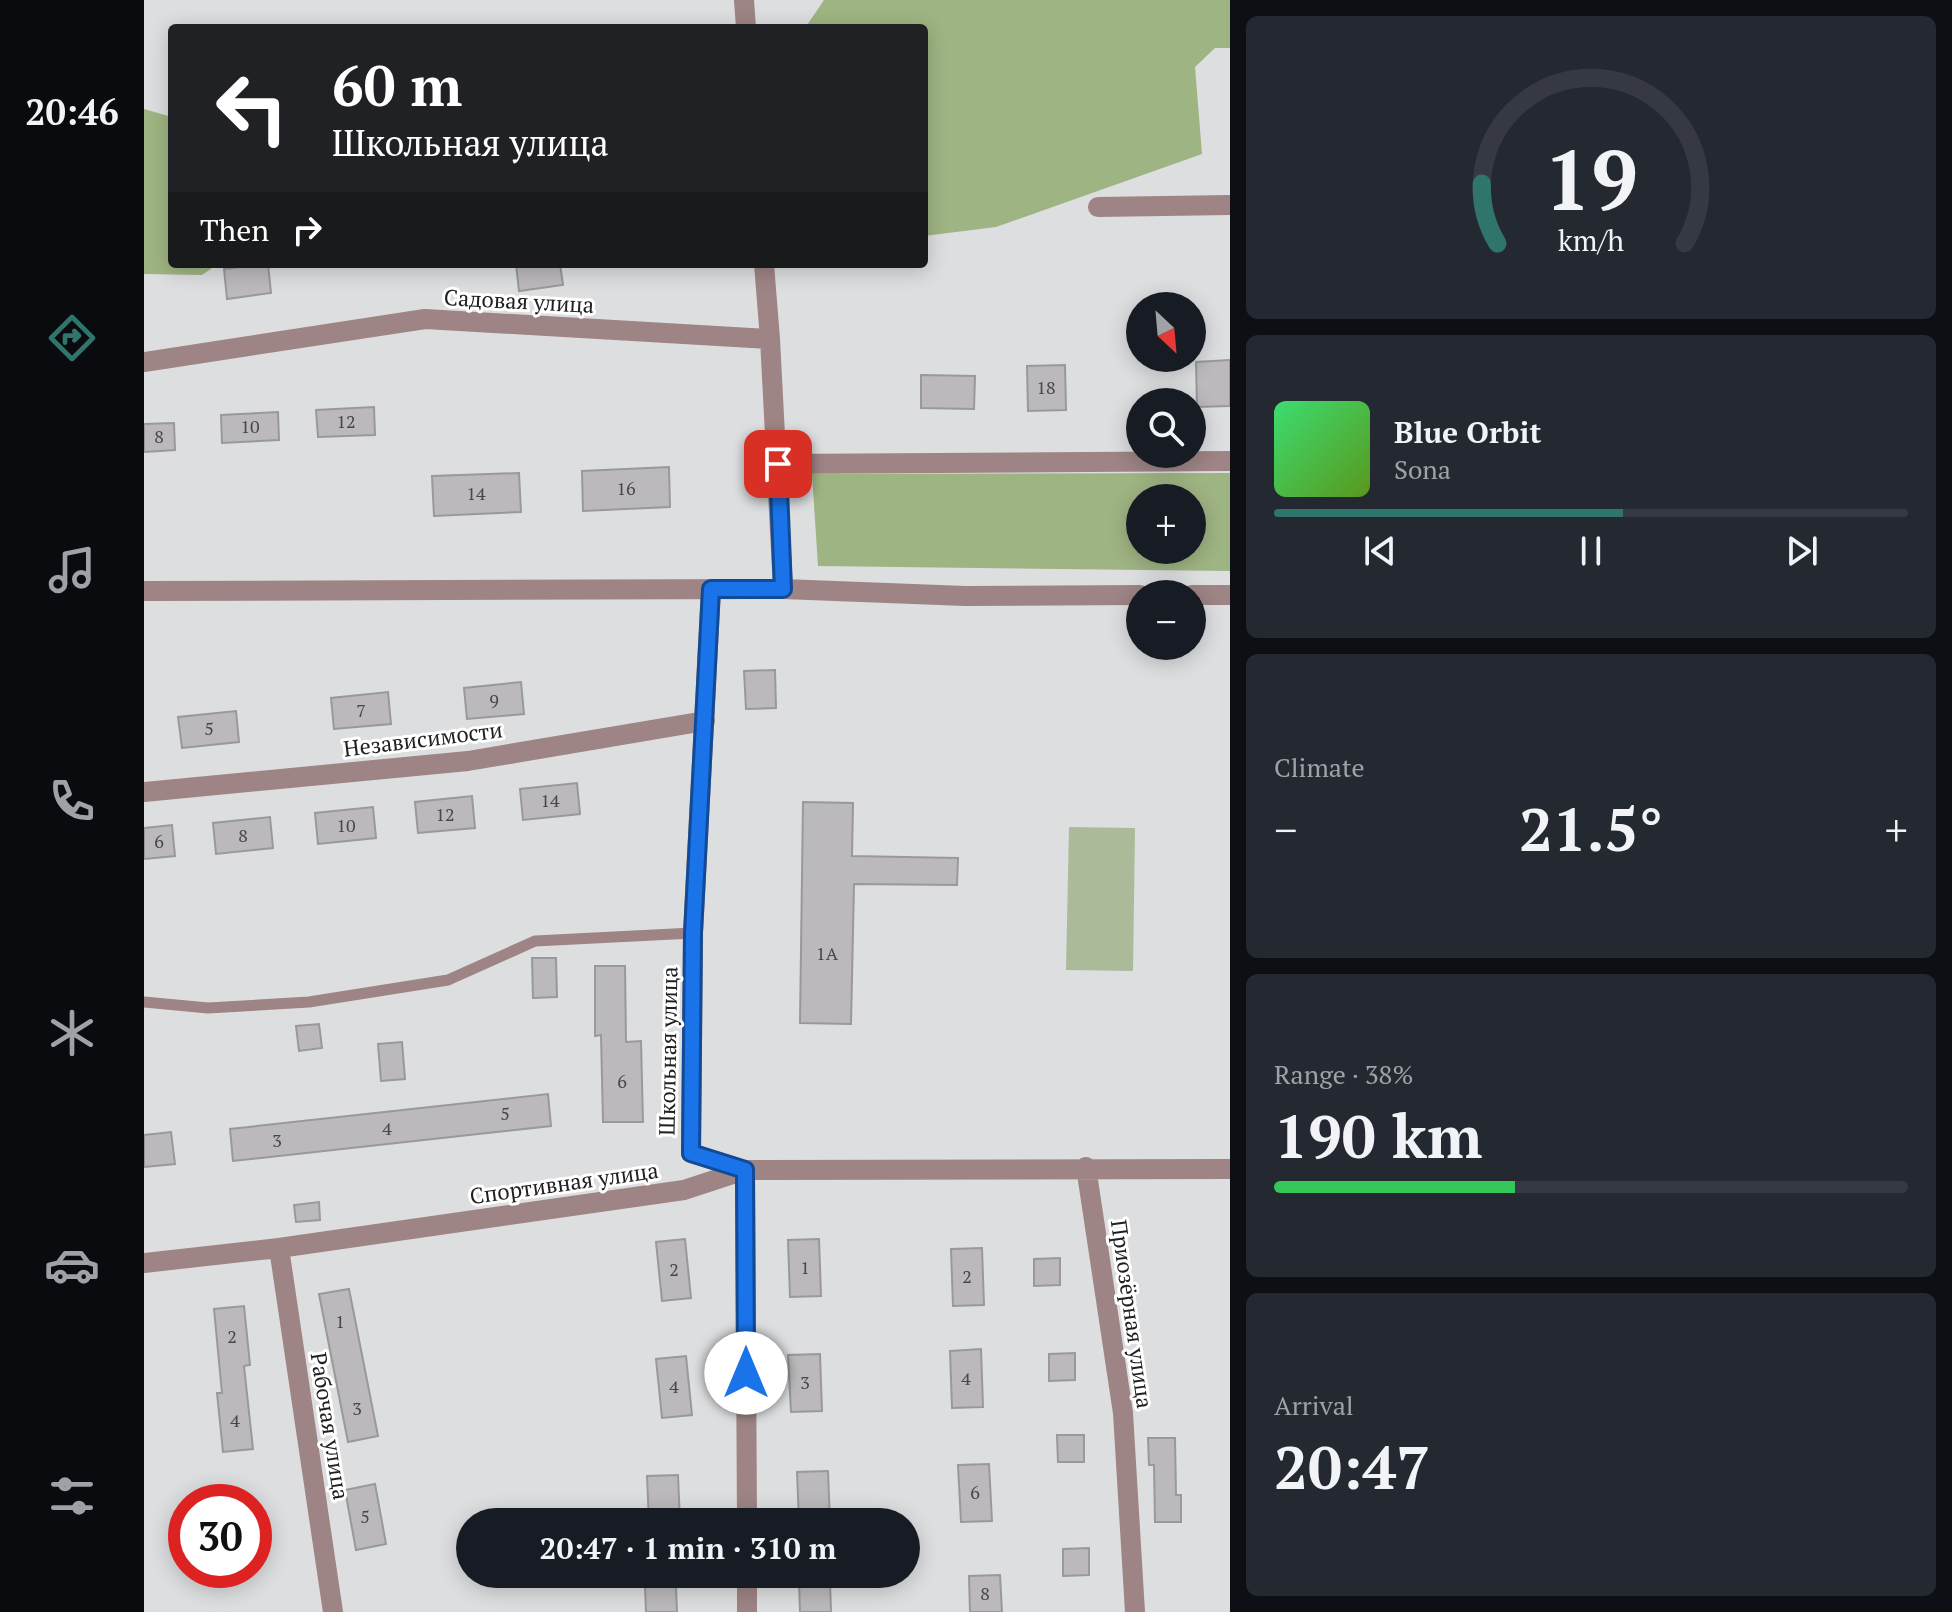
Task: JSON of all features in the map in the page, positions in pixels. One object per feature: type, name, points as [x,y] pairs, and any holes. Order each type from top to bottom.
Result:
[{"type":"street","points":[[744,0],[746,24]]},
{"type":"street","points":[[1098,207],[1230,205]]},
{"type":"street","points":[[764,268],[783,589]]},
{"type":"street","name":"Садовая улица","points":[[144,362],[425,319],[770,339]]},
{"type":"street","points":[[778,464],[1230,461]]},
{"type":"street","name":"Школьная улица","points":[[711,589],[693,933],[691,1153],[745,1170]]},
{"type":"street","points":[[144,591],[783,589],[965,596],[1126,595]]},
{"type":"street","points":[[1206,595],[1230,595]]},
{"type":"street","name":"Независимости","points":[[144,792],[468,761],[705,721]]},
{"type":"street","points":[[1086,1167],[1230,1169]]},
{"type":"street","name":"Спортивная улица","points":[[144,1263],[279,1248],[684,1190],[745,1170],[1086,1167]]},
{"type":"street","name":"Приозёрная улица","points":[[1086,1167],[1123,1413],[1135,1612]]},
{"type":"street","points":[[745,1170],[747,1508]]},
{"type":"street","name":"Рабочая улица","points":[[279,1248],[333,1612]]},
{"type":"street","points":[[747,1588],[747,1612]]},
{"type":"lane","points":[[144,1002],[208,1008],[309,1002],[448,980],[535,941],[693,933]]},
{"type":"green space","points":[[824,0],[1230,0],[1230,48],[1215,48],[1195,67],[1202,154],[996,227],[928,236],[928,24],[808,24]]},
{"type":"green space","points":[[144,109],[168,116],[168,268],[212,268],[202,275],[144,274]]},
{"type":"green space","points":[[1230,473],[1230,571],[818,566],[812,474]]},
{"type":"green space","points":[[1069,827],[1135,828],[1133,971],[1066,970]]},
{"type":"building","points":[[268,268],[271,293],[227,299],[224,269]]},
{"type":"building","points":[[516,268],[561,268],[563,285],[519,291]]},
{"type":"building","points":[[1230,360],[1230,406],[1206,407],[1206,388],[1197,388],[1196,372],[1206,372],[1206,361]]},
{"type":"building","points":[[1065,365],[1066,410],[1028,411],[1027,366]]},
{"type":"building","points":[[921,375],[975,376],[974,409],[921,408]]},
{"type":"building","points":[[374,407],[375,435],[318,437],[316,410]]},
{"type":"building","points":[[278,412],[279,440],[222,443],[221,415]]},
{"type":"building","points":[[174,423],[175,450],[144,452],[144,424]]},
{"type":"building","points":[[669,467],[670,507],[583,511],[582,471]]},
{"type":"building","points":[[519,473],[521,512],[434,516],[432,476]]},
{"type":"building","points":[[775,670],[776,708],[746,709],[744,671]]},
{"type":"building","points":[[521,682],[524,714],[467,719],[464,688]]},
{"type":"building","points":[[388,692],[391,724],[334,729],[331,698]]},
{"type":"building","points":[[236,711],[239,742],[182,748],[178,717]]},
{"type":"building","points":[[577,783],[580,814],[523,820],[520,789]]},
{"type":"building","points":[[472,796],[475,828],[418,833],[415,802]]},
{"type":"building","points":[[803,802],[853,803],[852,856],[958,858],[957,885],[854,884],[851,1024],[800,1023]]},
{"type":"building","points":[[373,807],[376,838],[318,844],[315,813]]},
{"type":"building","points":[[270,817],[273,848],[216,854],[213,823]]},
{"type":"building","points":[[172,825],[175,856],[144,859],[144,828]]},
{"type":"building","points":[[532,958],[556,958],[557,997],[533,998]]},
{"type":"building","points":[[595,966],[625,966],[626,1042],[641,1041],[643,1122],[603,1122],[601,1035],[595,1036]]},
{"type":"building","points":[[319,1024],[322,1048],[299,1051],[296,1026]]},
{"type":"building","points":[[402,1042],[405,1079],[381,1081],[378,1044]]},
{"type":"building","points":[[548,1094],[551,1126],[233,1161],[230,1129]]},
{"type":"building","points":[[171,1132],[175,1164],[144,1167],[144,1135]]},
{"type":"building","points":[[319,1202],[320,1220],[296,1222],[294,1205]]},
{"type":"building","points":[[685,1239],[691,1298],[662,1301],[656,1242]]},
{"type":"building","points":[[819,1239],[821,1296],[790,1297],[788,1240]]},
{"type":"building","points":[[982,1248],[984,1305],[953,1306],[951,1249]]},
{"type":"building","points":[[1060,1258],[1060,1285],[1034,1286],[1034,1259]]},
{"type":"building","points":[[349,1289],[378,1436],[348,1442],[319,1294]]},
{"type":"building","points":[[244,1306],[250,1365],[244,1366],[253,1449],[223,1452],[217,1393],[222,1393],[214,1309]]},
{"type":"building","points":[[981,1349],[983,1407],[952,1408],[950,1351]]},
{"type":"building","points":[[1075,1353],[1075,1380],[1049,1381],[1049,1354]]},
{"type":"building","points":[[820,1354],[822,1411],[791,1412],[788,1355]]},
{"type":"building","points":[[686,1356],[692,1415],[662,1418],[656,1359]]},
{"type":"building","points":[[1057,1435],[1084,1435],[1084,1462],[1058,1462]]},
{"type":"building","points":[[1148,1438],[1175,1438],[1176,1495],[1181,1495],[1181,1522],[1155,1522],[1154,1465],[1149,1465]]},
{"type":"building","points":[[989,1464],[992,1521],[961,1522],[958,1465]]},
{"type":"building","points":[[828,1471],[829,1508],[798,1508],[797,1472]]},
{"type":"building","points":[[678,1475],[679,1508],[648,1508],[647,1476]]},
{"type":"building","points":[[375,1484],[386,1544],[356,1550],[345,1490]]},
{"type":"building","points":[[1089,1548],[1089,1575],[1063,1576],[1063,1549]]},
{"type":"building","points":[[1000,1575],[1002,1612],[970,1612],[969,1576]]},
{"type":"building","points":[[645,1588],[676,1588],[677,1612],[646,1612]]},
{"type":"building","points":[[799,1588],[830,1588],[831,1612],[800,1612]]},
{"type":"route","points":[[746,1373],[745,1170],[691,1153],[693,933],[711,589],[783,589],[778,464]]}]
